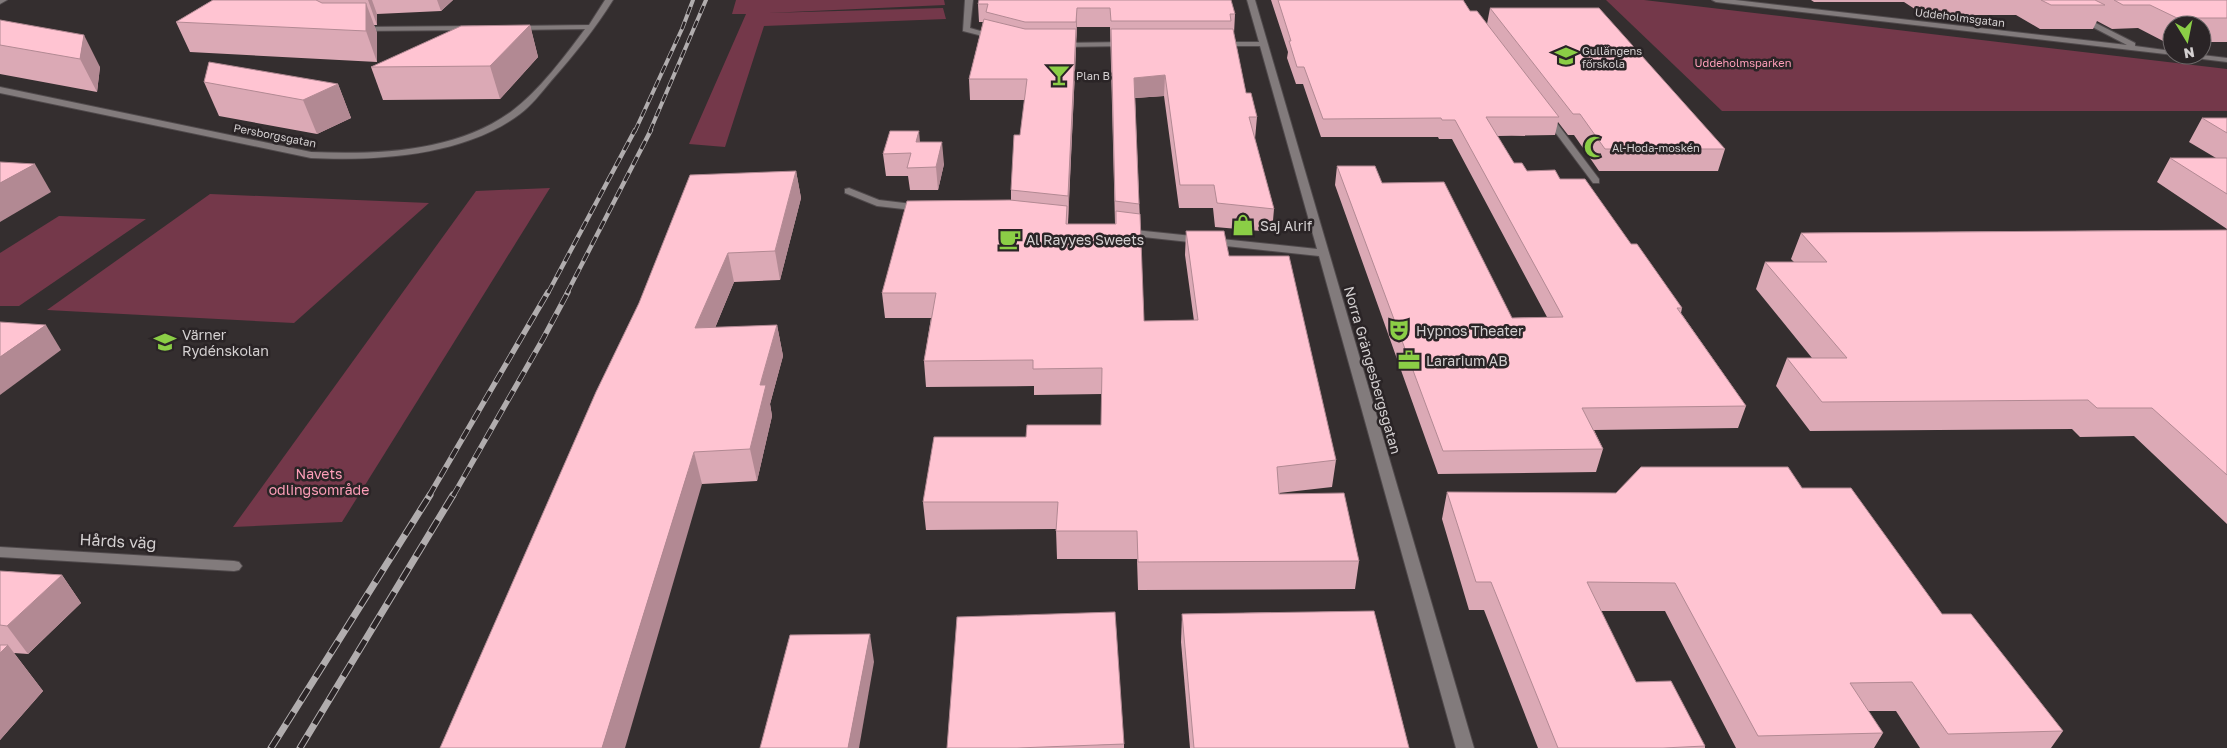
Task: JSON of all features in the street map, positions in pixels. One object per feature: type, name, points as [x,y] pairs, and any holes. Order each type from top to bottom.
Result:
[{"type":"street","name":"Persborgsgatan","points":[[0,90],[302,153],[325,156],[367,156],[442,143],[481,131],[511,116],[531,99],[592,27],[609,0]]},
{"type":"street","points":[[969,0],[966,29],[1000,39]]},
{"type":"street","name":"Norra Grängesbergsgatan","points":[[1251,0],[1464,748]]},
{"type":"street","name":"Uddeholmsgatan","points":[[1716,0],[2162,52]]},
{"type":"street","points":[[2073,13],[2139,49]]},
{"type":"street","points":[[502,28],[592,27]]},
{"type":"street","points":[[353,29],[482,28]]},
{"type":"street","points":[[1045,44],[1133,44]]},
{"type":"street","points":[[1212,44],[1264,44]]},
{"type":"street","points":[[2212,58],[2227,60]]},
{"type":"street","points":[[1544,111],[1596,180]]},
{"type":"street","points":[[849,191],[877,203],[936,210]]},
{"type":"street","points":[[1113,230],[1324,253]]},
{"type":"street","name":"Hårds väg","points":[[0,552],[234,566]]},
{"type":"green space","points":[[736,0],[944,0],[945,5],[768,13],[943,8],[946,19],[764,26],[725,147],[689,144],[746,14],[732,14]]},
{"type":"green space","name":"Uddeholmsparken","points":[[1606,0],[1644,0],[2162,61],[2162,65],[2193,65],[2227,69],[2227,111],[1722,111]]},
{"type":"green space","name":"Navets odlingsområde","points":[[550,188],[342,522],[233,527],[476,191]]},
{"type":"green space","points":[[210,194],[429,203],[294,323],[47,310]]},
{"type":"green space","points":[[59,216],[146,219],[19,306],[0,306],[0,253]]},
{"type":"building","points":[[213,0],[316,0],[322,3],[366,3],[366,31],[176,22]]},
{"type":"building","points":[[979,0],[1231,0],[1235,14],[1230,14],[1231,21],[1111,21],[1110,8],[1077,8],[1076,22],[1025,22],[986,12],[988,4],[978,4]]},
{"type":"building","points":[[1278,0],[1463,0],[1470,11],[1477,11],[1559,117],[1486,117],[1514,163],[1522,163],[1527,171],[1555,170],[1560,179],[1585,179],[1631,244],[1637,244],[1682,308],[1677,308],[1746,406],[1582,408],[1603,449],[1443,451],[1337,166],[1375,166],[1382,183],[1444,182],[1512,318],[1563,317],[1455,120],[1442,120],[1441,118],[1323,119],[1304,67],[1297,67]]},
{"type":"building","points":[[2041,0],[2095,0],[2105,5],[2051,5]]},
{"type":"building","points":[[2114,0],[2227,0],[2227,18],[2212,18],[2212,15],[2171,15],[2150,5],[2123,5]]},
{"type":"building","points":[[1490,8],[1599,8],[1725,149],[1605,149],[1580,114],[1573,114]]},
{"type":"building","points":[[984,19],[1025,29],[1076,29],[1068,196],[1011,190],[1014,135],[1020,135],[1027,79],[969,79]]},
{"type":"building","points":[[0,20],[84,35],[80,59],[0,45]]},
{"type":"building","points":[[530,25],[490,66],[371,67],[461,26]]},
{"type":"building","points":[[1111,29],[1233,29],[1246,93],[1251,93],[1257,117],[1249,117],[1274,209],[1217,203],[1214,185],[1180,185],[1165,75],[1134,78],[1139,204],[1115,201]]},
{"type":"building","points":[[209,62],[338,84],[303,100],[204,82]]},
{"type":"building","points":[[2202,118],[2227,118],[2227,133]]},
{"type":"building","points":[[890,131],[919,131],[916,142],[942,142],[936,167],[907,168],[911,153],[883,154]]},
{"type":"building","points":[[2170,158],[2227,158],[2227,194]]},
{"type":"building","points":[[0,162],[35,164],[0,183]]},
{"type":"building","points":[[796,171],[775,251],[728,253],[695,328],[777,325],[760,385],[766,385],[750,449],[694,452],[602,748],[440,748],[596,392],[639,303],[690,175]]},
{"type":"building","points":[[1010,200],[1067,206],[1066,224],[1116,224],[1116,211],[1140,214],[1144,321],[1198,320],[1186,231],[1224,231],[1229,256],[1289,256],[1336,460],[1277,467],[1279,494],[1344,493],[1359,561],[1138,562],[1137,531],[1056,531],[1058,502],[923,502],[934,437],[1026,437],[1027,425],[1101,425],[1102,368],[1033,369],[1033,360],[924,361],[936,293],[882,293],[907,201]]},
{"type":"building","points":[[2227,230],[2227,475],[2152,408],[2097,408],[2088,400],[1822,402],[1787,358],[1847,358],[1765,262],[1827,262],[1801,233]]},
{"type":"building","points":[[0,322],[46,325],[0,357]]},
{"type":"building","points":[[1641,467],[1788,467],[1802,488],[1851,488],[1942,614],[1971,614],[2063,731],[1948,734],[1912,682],[1850,683],[1883,733],[1758,736],[1675,583],[1587,582],[1636,682],[1671,681],[1705,746],[1558,748],[1491,582],[1476,582],[1447,492],[1616,493]]},
{"type":"building","points":[[0,571],[62,575],[7,626],[0,625]]},
{"type":"building","points":[[1374,611],[1409,748],[1194,748],[1182,614]]},
{"type":"building","points":[[1115,612],[1124,744],[1017,748],[947,748],[957,617]]},
{"type":"building","points":[[870,634],[848,748],[760,748],[790,635]]},
{"type":"building","points":[[0,645],[8,645],[0,653]]},
{"type":"railway","points":[[635,131],[682,29],[693,0]]},
{"type":"railway","points":[[650,131],[706,0]]},
{"type":"railway","points":[[548,293],[635,130]]},
{"type":"railway","points":[[567,293],[651,130]]},
{"type":"railway","points":[[429,496],[548,292]]},
{"type":"railway","points":[[453,496],[568,292]]},
{"type":"railway","points":[[271,748],[430,495]]},
{"type":"railway","points":[[300,748],[453,495]]},
{"type":"place","name":"Gullängens förskola","points":[[1566,56]]},
{"type":"place","name":"Plan B","points":[[1059,75]]},
{"type":"place","name":"Al-Hoda-moskén","points":[[1595,147]]},
{"type":"place","name":"Saj Alrif","points":[[1243,225]]},
{"type":"place","name":"Al Rayyes Sweets","points":[[1010,239]]},
{"type":"place","name":"Hypnos Theater","points":[[1399,330]]},
{"type":"place","name":"Värner Rydénskolan","points":[[165,342]]},
{"type":"place","name":"Lararium AB","points":[[1409,360]]}]
